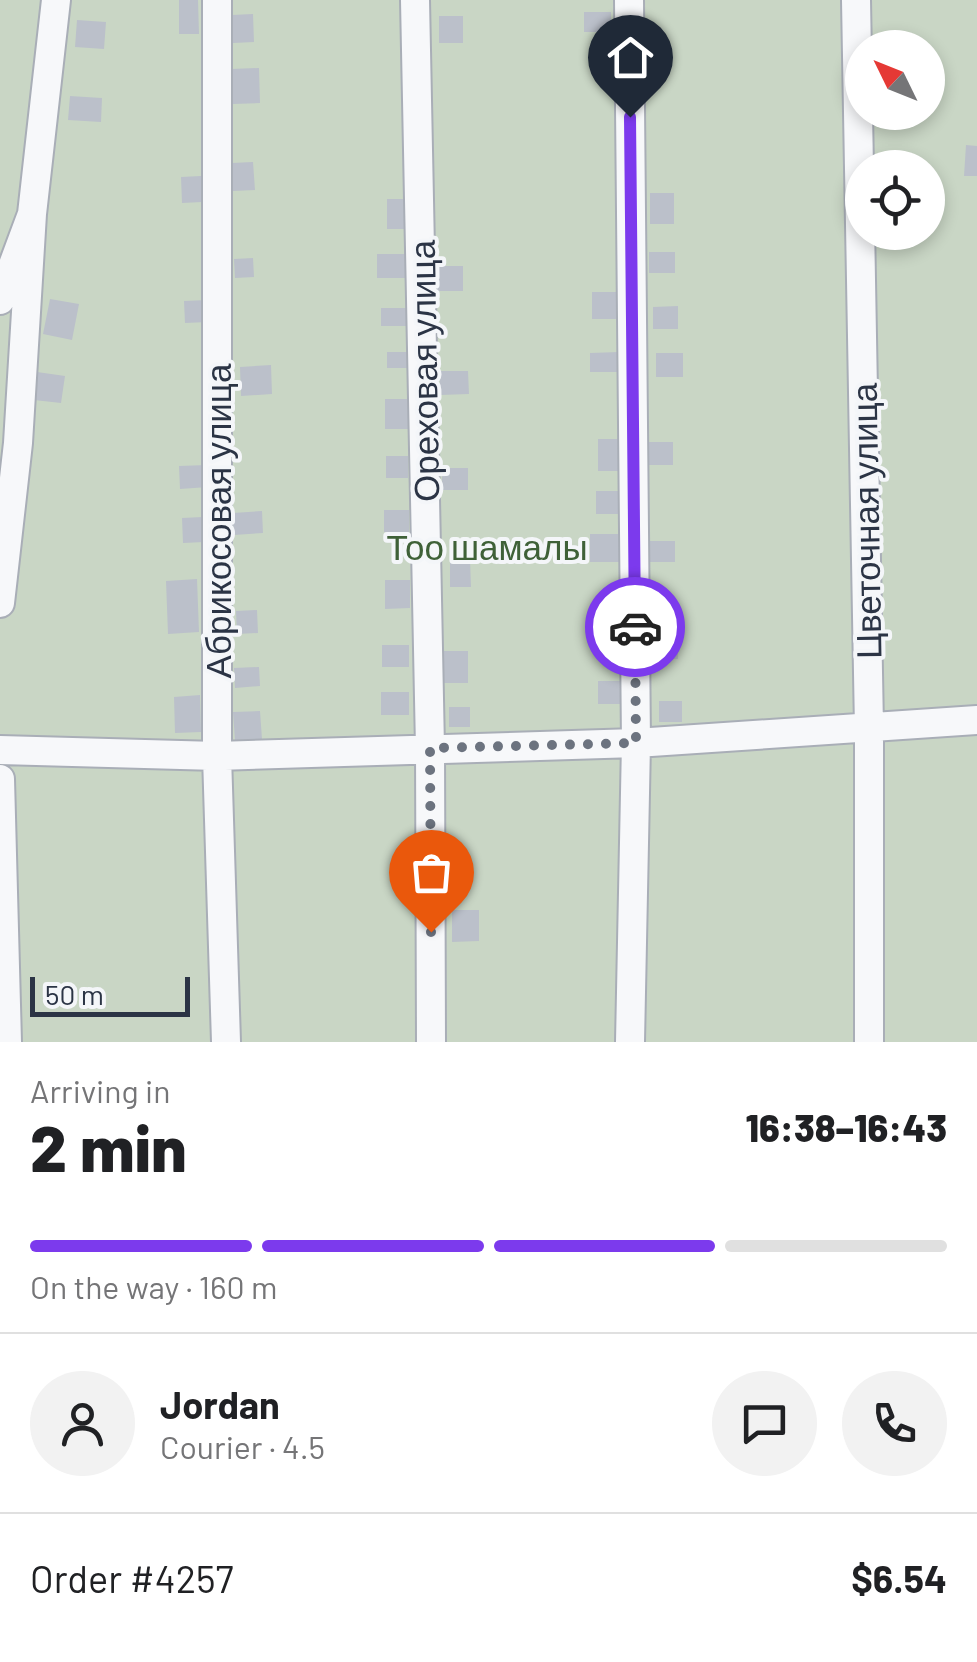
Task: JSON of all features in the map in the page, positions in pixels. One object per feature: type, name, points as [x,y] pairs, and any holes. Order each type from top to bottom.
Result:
[{"type":"street","points":[[0,603],[18,442],[32,214],[56,0]]},
{"type":"street","name":"Абрикосовая улица","points":[[216,0],[216,756],[226,1042]]},
{"type":"street","name":"Ореховая улица","points":[[415,0],[430,748],[431,1042]]},
{"type":"street","points":[[629,0],[636,743],[630,1042]]},
{"type":"street","name":"Цветочная улица","points":[[856,0],[869,728],[869,1042]]},
{"type":"street","points":[[0,300],[32,214]]},
{"type":"street","points":[[0,750],[216,756],[636,743],[977,720]]},
{"type":"street","points":[[0,779],[7,1042]]},
{"type":"green space","name":"Тоо шамалы","points":[[0,0],[977,0],[977,1042],[0,1042]]},
{"type":"building","points":[[179,0],[198,0],[199,34],[179,34]]},
{"type":"building","points":[[584,12],[611,12],[611,32],[584,32]]},
{"type":"building","points":[[253,14],[254,42],[233,43],[232,15]]},
{"type":"building","points":[[439,16],[463,16],[463,43],[439,43]]},
{"type":"building","points":[[77,20],[106,22],[104,49],[75,47]]},
{"type":"building","points":[[259,68],[260,103],[233,104],[231,69]]},
{"type":"building","points":[[70,96],[102,98],[101,122],[68,120]]},
{"type":"building","points":[[966,145],[977,146],[977,176],[964,176]]},
{"type":"building","points":[[253,162],[255,190],[233,191],[232,163]]},
{"type":"building","points":[[201,176],[202,202],[182,203],[181,177]]},
{"type":"building","points":[[650,193],[674,193],[674,224],[650,224]]},
{"type":"building","points":[[387,199],[409,199],[408,229],[387,229]]},
{"type":"building","points":[[649,252],[675,252],[675,273],[649,273]]},
{"type":"building","points":[[377,254],[406,254],[406,278],[377,278]]},
{"type":"building","points":[[253,258],[254,277],[235,278],[234,259]]},
{"type":"building","points":[[434,266],[463,266],[463,291],[434,291]]},
{"type":"building","points":[[592,292],[620,292],[620,319],[592,319]]},
{"type":"building","points":[[50,299],[79,304],[72,340],[43,334]]},
{"type":"building","points":[[207,300],[208,322],[185,323],[184,301]]},
{"type":"building","points":[[678,306],[678,329],[653,329],[653,307]]},
{"type":"building","points":[[381,308],[409,308],[409,326],[381,326]]},
{"type":"building","points":[[387,352],[410,352],[410,368],[387,368]]},
{"type":"building","points":[[619,352],[619,372],[590,372],[590,353]]},
{"type":"building","points":[[656,353],[683,353],[683,377],[656,377]]},
{"type":"building","points":[[271,365],[272,394],[241,396],[240,367]]},
{"type":"building","points":[[440,371],[468,371],[469,394],[440,395]]},
{"type":"building","points":[[37,372],[65,376],[61,403],[34,400]]},
{"type":"building","points":[[385,399],[411,399],[411,429],[385,429]]},
{"type":"building","points":[[598,439],[622,439],[622,471],[598,471]]},
{"type":"building","points":[[648,442],[673,442],[673,465],[648,465]]},
{"type":"building","points":[[386,456],[408,456],[408,478],[386,478]]},
{"type":"building","points":[[207,465],[208,487],[180,489],[179,466]]},
{"type":"building","points":[[442,468],[468,468],[468,490],[442,490]]},
{"type":"building","points":[[596,491],[620,491],[620,514],[596,514]]},
{"type":"building","points":[[384,510],[409,510],[409,532],[384,532]]},
{"type":"building","points":[[262,511],[263,533],[234,535],[232,513]]},
{"type":"building","points":[[203,517],[204,542],[183,543],[182,518]]},
{"type":"building","points":[[590,534],[621,534],[620,562],[590,562]]},
{"type":"building","points":[[650,541],[675,541],[675,562],[650,562]]},
{"type":"building","points":[[470,559],[471,587],[450,587],[450,560]]},
{"type":"building","points":[[197,579],[199,632],[168,634],[166,581]]},
{"type":"building","points":[[385,580],[410,580],[410,608],[385,609]]},
{"type":"building","points":[[257,610],[258,633],[237,634],[236,611]]},
{"type":"building","points":[[653,641],[678,641],[678,659],[653,659]]},
{"type":"building","points":[[382,645],[409,645],[409,667],[382,667]]},
{"type":"building","points":[[443,651],[468,651],[468,683],[443,683]]},
{"type":"building","points":[[259,667],[260,686],[235,688],[234,668]]},
{"type":"building","points":[[598,681],[624,681],[624,704],[598,704]]},
{"type":"building","points":[[381,692],[409,692],[409,715],[381,715]]},
{"type":"building","points":[[200,695],[201,732],[175,733],[174,697]]},
{"type":"building","points":[[659,701],[682,701],[682,722],[659,722]]},
{"type":"building","points":[[449,707],[470,707],[470,727],[449,727]]},
{"type":"building","points":[[260,711],[262,739],[235,740],[233,712]]},
{"type":"building","points":[[452,910],[479,910],[479,941],[452,942]]},
{"type":"way so far","points":[[431,932],[430,748],[636,743],[635,627]]},
{"type":"route","points":[[630,117],[635,627]]}]
